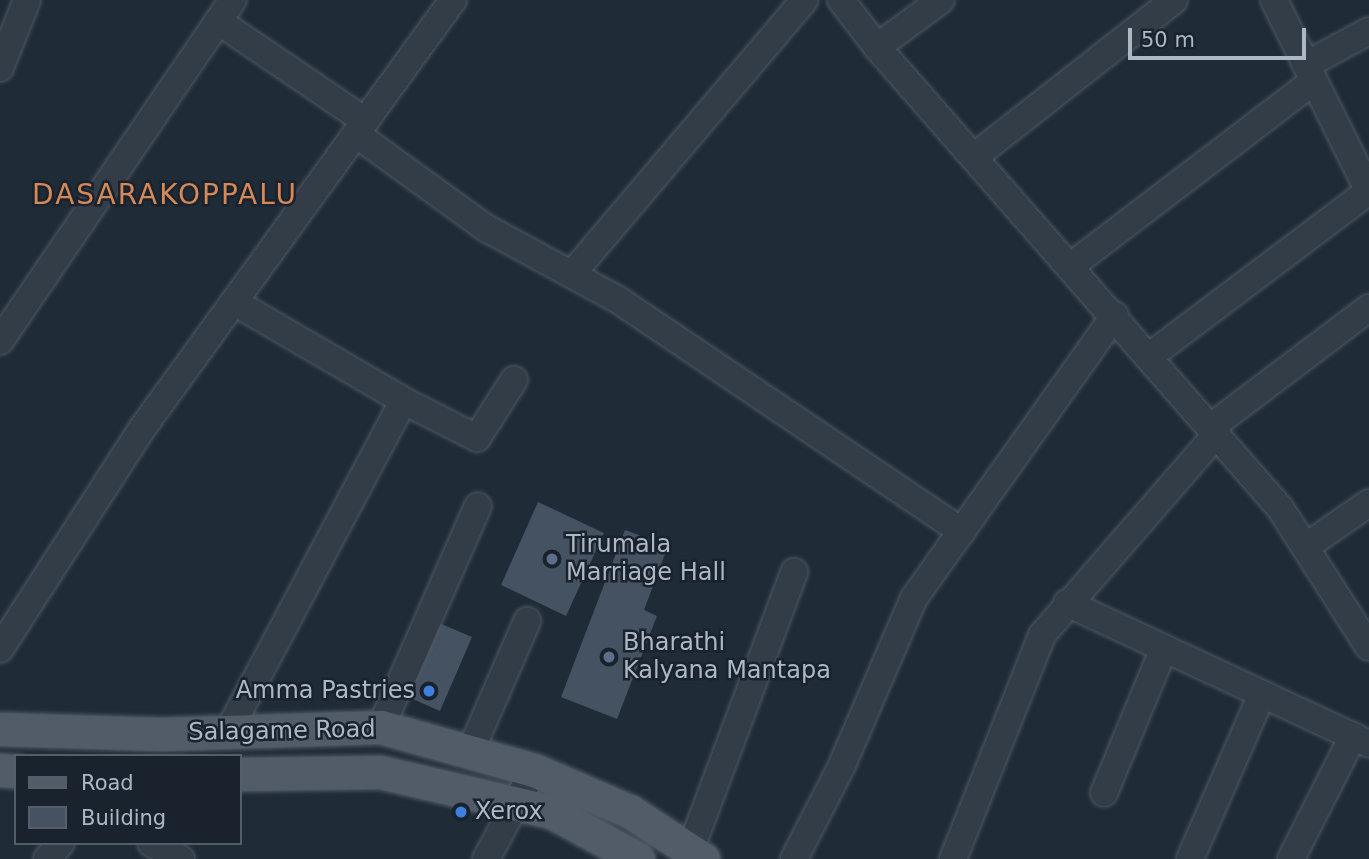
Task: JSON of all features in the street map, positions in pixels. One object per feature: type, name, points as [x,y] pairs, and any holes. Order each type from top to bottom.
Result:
[{"type":"main road","name":"Salagame Road","points":[[0,729],[228,732],[381,727],[471,750],[534,770],[631,812],[697,853]]},
{"type":"main road","points":[[242,774],[380,772],[552,812],[638,859]]},
{"type":"street","points":[[0,68],[27,0]]},
{"type":"street","points":[[0,649],[141,430],[453,0]]},
{"type":"street","points":[[572,274],[804,0]]},
{"type":"street","points":[[841,0],[877,47],[1115,315],[1308,545],[1369,647]]},
{"type":"street","points":[[877,47],[941,0]]},
{"type":"street","points":[[974,157],[1174,0]]},
{"type":"street","points":[[1150,356],[1369,191],[1274,0]]},
{"type":"street","points":[[0,341],[225,10],[361,128],[486,228],[617,299],[961,532]]},
{"type":"street","points":[[1071,266],[1310,73],[1369,31]]},
{"type":"street","points":[[234,302],[402,400],[477,438],[514,380]]},
{"type":"street","points":[[953,859],[1042,635],[1214,431],[1369,308]]},
{"type":"street","points":[[794,859],[842,765],[914,598],[1115,315]]},
{"type":"street","points":[[228,732],[402,400]]},
{"type":"street","points":[[1308,545],[1369,503]]},
{"type":"street","points":[[381,727],[478,506]]},
{"type":"street","points":[[697,853],[794,572]]},
{"type":"street","points":[[1067,603],[1361,740],[1291,859]]},
{"type":"street","points":[[471,750],[527,621]]},
{"type":"street","points":[[1104,793],[1164,648]]},
{"type":"street","points":[[1190,859],[1262,694]]},
{"type":"street","points":[[486,859],[517,806],[534,770]]},
{"type":"street","points":[[47,859],[59,845]]},
{"type":"street","points":[[155,845],[181,859]]},
{"type":"building","name":"Tirumala Marriage Hall","points":[[538,502],[604,533],[566,616],[501,585]]},
{"type":"building","name":"Bharathi Kalyana Mantapa","points":[[625,530],[668,546],[644,610],[657,616],[617,719],[561,697]]},
{"type":"building","points":[[439,623],[472,637],[440,711],[408,697]]},
{"type":"place","name":"Tirumala Marriage Hall","points":[[552,559]]},
{"type":"place","name":"Bharathi Kalyana Mantapa","points":[[609,657]]},
{"type":"place","name":"Amma Pastries","points":[[429,691]]},
{"type":"place","name":"Xerox","points":[[461,812]]},
{"type":"district","name":"DASARAKOPPALU","points":[[165,195]]}]
